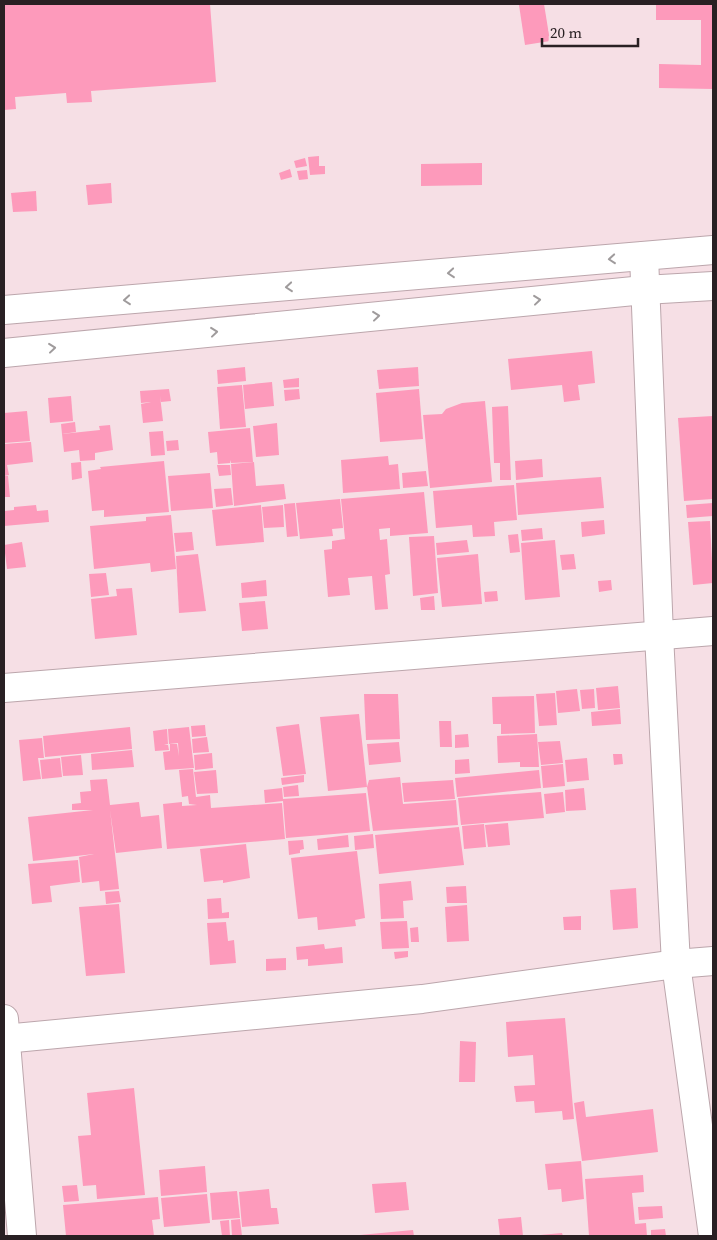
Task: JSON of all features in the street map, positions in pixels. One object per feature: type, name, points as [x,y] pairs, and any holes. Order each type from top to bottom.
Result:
[{"type":"street","points":[[4,310],[713,250]]},
{"type":"street","points":[[644,256],[659,635],[676,964],[713,1236]]},
{"type":"street","points":[[4,353],[644,290],[713,286]]},
{"type":"street","points":[[4,688],[713,631]]},
{"type":"street","points":[[22,1236],[5,1032],[422,999],[676,964],[713,961]]},
{"type":"building","points":[[4,4],[210,4],[216,82],[91,91],[92,102],[67,103],[66,93],[15,97],[16,109],[4,110]]},
{"type":"building","points":[[544,4],[550,41],[525,45],[519,5]]},
{"type":"building","points":[[656,4],[713,4],[713,89],[659,88],[659,64],[701,65],[701,20],[656,20]]},
{"type":"building","points":[[319,156],[319,166],[325,166],[325,174],[310,175],[308,157]]},
{"type":"building","points":[[305,158],[307,166],[296,168],[294,161]]},
{"type":"building","points":[[482,163],[482,185],[421,186],[421,164]]},
{"type":"building","points":[[290,169],[292,177],[281,180],[279,173]]},
{"type":"building","points":[[307,170],[308,179],[299,180],[297,171]]},
{"type":"building","points":[[111,183],[112,203],[88,205],[86,185]]},
{"type":"building","points":[[36,191],[37,211],[13,212],[11,193]]},
{"type":"building","points":[[592,351],[595,383],[578,385],[580,400],[564,402],[562,385],[511,390],[508,359]]},
{"type":"building","points":[[245,367],[246,381],[218,384],[217,370]]},
{"type":"building","points":[[418,367],[419,386],[379,389],[377,370]]},
{"type":"building","points":[[299,378],[299,387],[284,388],[283,380]]},
{"type":"building","points":[[272,382],[274,406],[245,409],[243,385]]},
{"type":"building","points":[[242,385],[246,427],[220,429],[217,387]]},
{"type":"building","points":[[169,389],[171,401],[161,402],[160,396],[163,421],[143,423],[141,404],[151,402],[141,403],[140,391]]},
{"type":"building","points":[[299,389],[300,399],[285,401],[284,390]]},
{"type":"building","points":[[419,389],[423,439],[380,442],[376,393]]},
{"type":"building","points":[[71,396],[73,421],[50,423],[48,398]]},
{"type":"building","points":[[485,401],[492,482],[430,488],[423,415],[442,414],[446,409],[462,403]]},
{"type":"building","points":[[508,406],[511,480],[500,480],[500,463],[494,463],[492,407]]},
{"type":"building","points":[[27,411],[30,441],[4,443],[4,413]]},
{"type":"building","points":[[713,416],[713,499],[684,501],[678,418]]},
{"type":"building","points":[[75,422],[76,432],[62,434],[61,424]]},
{"type":"building","points":[[277,423],[279,455],[256,457],[253,426]]},
{"type":"building","points":[[110,425],[113,450],[95,453],[95,460],[80,461],[79,450],[64,452],[62,434],[100,430],[99,426]]},
{"type":"building","points":[[250,428],[253,462],[231,463],[230,460],[230,463],[218,464],[217,452],[210,453],[208,432]]},
{"type":"building","points":[[163,431],[165,455],[151,456],[149,432]]},
{"type":"building","points":[[178,440],[179,450],[167,451],[166,441]]},
{"type":"building","points":[[31,442],[33,462],[7,465],[9,475],[4,476],[4,444]]},
{"type":"building","points":[[388,456],[389,465],[398,464],[400,489],[343,493],[341,460]]},
{"type":"building","points":[[542,459],[543,477],[516,480],[515,461]]},
{"type":"building","points":[[164,461],[169,512],[104,517],[104,510],[92,511],[88,471],[101,469],[100,467]]},
{"type":"building","points":[[81,462],[82,478],[72,480],[71,463]]},
{"type":"building","points":[[254,462],[256,486],[284,484],[286,499],[234,506],[231,464]]},
{"type":"building","points":[[217,465],[230,465],[231,475],[219,476]]},
{"type":"building","points":[[426,471],[428,486],[403,488],[402,473]]},
{"type":"building","points":[[210,473],[213,508],[171,511],[168,476]]},
{"type":"building","points":[[4,476],[8,476],[10,497],[4,497]]},
{"type":"building","points":[[601,477],[604,508],[518,515],[516,483]]},
{"type":"building","points":[[514,485],[517,520],[494,522],[495,536],[473,537],[472,525],[436,528],[433,491]]},
{"type":"building","points":[[231,488],[233,505],[216,507],[214,489]]},
{"type":"building","points":[[424,492],[428,533],[390,536],[390,528],[379,529],[380,540],[387,539],[390,574],[385,575],[388,609],[375,610],[372,576],[348,578],[350,595],[328,597],[324,550],[332,549],[332,541],[345,539],[341,499]]},
{"type":"building","points":[[340,499],[343,528],[332,529],[333,536],[300,539],[296,503]]},
{"type":"building","points":[[295,503],[298,536],[287,537],[284,504]]},
{"type":"building","points":[[713,503],[713,516],[687,518],[686,505]]},
{"type":"building","points":[[36,505],[37,511],[48,510],[49,522],[4,526],[4,511],[14,510],[14,507]]},
{"type":"building","points":[[261,505],[264,542],[216,546],[212,510]]},
{"type":"building","points":[[283,505],[284,527],[264,528],[262,507]]},
{"type":"building","points":[[171,515],[176,569],[151,572],[150,563],[94,569],[90,526],[146,521],[146,517]]},
{"type":"building","points":[[604,520],[605,534],[582,537],[581,522]]},
{"type":"building","points":[[710,521],[713,583],[693,585],[688,522]]},
{"type":"building","points":[[542,528],[543,539],[522,541],[521,530]]},
{"type":"building","points":[[192,532],[194,550],[176,552],[174,533]]},
{"type":"building","points":[[518,534],[520,552],[510,553],[508,535]]},
{"type":"building","points":[[434,536],[438,593],[413,596],[409,537]]},
{"type":"building","points":[[467,540],[469,552],[437,555],[436,543]]},
{"type":"building","points":[[555,540],[560,597],[525,600],[521,543]]},
{"type":"building","points":[[22,542],[26,567],[7,569],[4,545]]},
{"type":"building","points":[[198,554],[206,611],[179,613],[176,556]]},
{"type":"building","points":[[478,554],[482,604],[442,607],[437,558]]},
{"type":"building","points":[[574,554],[576,569],[562,570],[560,555]]},
{"type":"building","points":[[106,573],[109,595],[91,597],[89,574]]},
{"type":"building","points":[[266,580],[267,596],[242,598],[241,583]]},
{"type":"building","points":[[611,580],[612,590],[599,592],[598,581]]},
{"type":"building","points":[[132,588],[137,635],[95,639],[91,599],[117,596],[116,589]]},
{"type":"building","points":[[497,591],[498,601],[485,602],[484,592]]},
{"type":"building","points":[[434,596],[435,610],[421,610],[420,598]]},
{"type":"building","points":[[265,601],[268,629],[242,631],[239,603]]},
{"type":"building","points":[[618,686],[620,708],[598,710],[596,688]]},
{"type":"building","points":[[577,689],[580,711],[558,713],[556,691]]},
{"type":"building","points":[[594,689],[595,708],[582,709],[580,690]]},
{"type":"building","points":[[555,693],[557,725],[539,726],[536,694]]},
{"type":"building","points":[[364,694],[398,694],[400,739],[366,740]]},
{"type":"building","points":[[534,696],[535,733],[501,734],[501,724],[493,724],[492,697]]},
{"type":"building","points":[[620,709],[621,724],[592,726],[591,712]]},
{"type":"building","points":[[359,714],[367,787],[328,791],[320,717]]},
{"type":"building","points":[[439,721],[451,721],[452,747],[440,747]]},
{"type":"building","points":[[299,724],[306,774],[283,776],[276,727]]},
{"type":"building","points":[[205,725],[206,736],[192,737],[191,726]]},
{"type":"building","points":[[130,727],[132,749],[45,757],[43,736]]},
{"type":"building","points":[[189,727],[194,768],[165,770],[163,752],[170,751],[170,744],[177,744],[179,756],[178,743],[169,744],[168,729]]},
{"type":"building","points":[[167,729],[168,744],[164,744],[168,745],[169,750],[155,751],[153,731]]},
{"type":"building","points":[[468,734],[469,747],[455,748],[455,735]]},
{"type":"building","points":[[537,734],[539,767],[520,767],[520,762],[498,763],[497,736]]},
{"type":"building","points":[[207,737],[209,752],[193,753],[192,739]]},
{"type":"building","points":[[42,738],[44,758],[38,758],[41,779],[23,781],[19,740]]},
{"type":"building","points":[[560,741],[563,763],[541,765],[538,742]]},
{"type":"building","points":[[399,742],[401,762],[369,765],[367,744]]},
{"type":"building","points":[[132,750],[134,767],[92,770],[91,754]]},
{"type":"building","points":[[212,753],[213,768],[195,770],[194,755]]},
{"type":"building","points":[[613,754],[622,754],[623,764],[614,765]]},
{"type":"building","points":[[81,755],[83,775],[63,776],[61,757]]},
{"type":"building","points":[[60,758],[62,777],[42,779],[40,760]]},
{"type":"building","points":[[587,758],[589,780],[567,782],[565,760]]},
{"type":"building","points":[[469,759],[470,773],[455,774],[455,760]]},
{"type":"building","points":[[563,764],[565,786],[543,788],[541,766]]},
{"type":"building","points":[[193,769],[196,797],[210,795],[211,808],[282,803],[285,839],[167,849],[163,804],[182,802],[182,806],[197,805],[189,804],[188,796],[182,797],[179,770]]},
{"type":"building","points":[[216,770],[218,793],[197,794],[194,772]]},
{"type":"building","points":[[539,770],[541,788],[457,797],[455,778]]},
{"type":"building","points":[[304,775],[304,782],[282,785],[281,778]]},
{"type":"building","points":[[400,777],[403,804],[456,800],[458,825],[373,831],[367,787],[369,780]]},
{"type":"building","points":[[107,779],[110,805],[139,802],[141,817],[159,815],[162,848],[116,853],[110,810],[119,889],[100,891],[99,881],[82,883],[79,857],[94,854],[33,861],[28,817],[93,810],[72,810],[72,804],[81,803],[80,792],[91,791],[90,780]]},
{"type":"building","points":[[453,780],[455,799],[404,802],[402,783]]},
{"type":"building","points":[[298,785],[299,796],[284,797],[283,787]]},
{"type":"building","points":[[282,788],[283,799],[366,793],[370,831],[286,838],[283,801],[265,803],[264,790]]},
{"type":"building","points":[[584,788],[586,810],[566,811],[565,790]]},
{"type":"building","points":[[541,792],[544,818],[461,825],[458,798]]},
{"type":"building","points":[[563,792],[565,812],[546,814],[544,794]]},
{"type":"building","points":[[508,823],[510,845],[488,847],[485,825]]},
{"type":"building","points":[[484,824],[486,847],[464,849],[462,826]]},
{"type":"building","points":[[459,827],[464,865],[379,874],[375,835]]},
{"type":"building","points":[[373,834],[374,848],[355,850],[354,836]]},
{"type":"building","points":[[348,835],[349,847],[318,850],[317,839]]},
{"type":"building","points":[[303,840],[304,849],[300,850],[300,853],[289,855],[288,841]]},
{"type":"building","points":[[246,844],[250,878],[223,883],[223,880],[204,882],[200,849]]},
{"type":"building","points":[[357,851],[365,918],[355,920],[356,926],[318,930],[317,917],[298,919],[291,858]]},
{"type":"building","points":[[78,860],[80,882],[50,886],[52,902],[32,904],[28,864]]},
{"type":"building","points":[[411,881],[413,900],[403,901],[404,918],[381,919],[379,884]]},
{"type":"building","points":[[466,886],[467,903],[447,903],[446,887]]},
{"type":"building","points":[[636,888],[638,928],[613,930],[610,890]]},
{"type":"building","points":[[119,891],[121,902],[106,904],[105,892]]},
{"type":"building","points":[[221,898],[222,913],[229,912],[229,918],[208,919],[207,899]]},
{"type":"building","points":[[119,904],[125,973],[86,976],[79,907]]},
{"type":"building","points":[[467,905],[469,941],[447,942],[445,907]]},
{"type":"building","points":[[581,916],[581,930],[564,930],[563,917]]},
{"type":"building","points":[[407,921],[409,948],[382,949],[380,922]]},
{"type":"building","points":[[226,922],[228,941],[234,940],[236,963],[210,965],[207,923]]},
{"type":"building","points":[[418,927],[419,942],[411,942],[410,928]]},
{"type":"building","points":[[324,944],[325,949],[342,947],[343,963],[308,966],[308,959],[297,960],[296,947]]},
{"type":"building","points":[[408,951],[408,957],[395,959],[394,952]]},
{"type":"building","points":[[286,958],[286,970],[266,971],[266,959]]},
{"type":"building","points":[[565,1018],[574,1119],[563,1120],[562,1111],[535,1113],[534,1101],[516,1102],[514,1086],[535,1085],[533,1055],[508,1057],[506,1022]]},
{"type":"building","points":[[460,1041],[476,1042],[475,1082],[459,1082]]},
{"type":"building","points":[[134,1088],[145,1195],[97,1199],[96,1185],[83,1186],[78,1136],[91,1135],[87,1093]]},
{"type":"building","points":[[584,1101],[586,1117],[653,1109],[658,1152],[582,1161],[574,1103]]},
{"type":"building","points":[[581,1161],[584,1199],[562,1202],[561,1189],[548,1190],[545,1164]]},
{"type":"building","points":[[205,1166],[207,1192],[161,1196],[159,1170]]},
{"type":"building","points":[[643,1175],[644,1192],[632,1193],[635,1224],[646,1223],[647,1236],[589,1236],[585,1179]]},
{"type":"building","points":[[406,1182],[409,1210],[375,1213],[372,1184]]},
{"type":"building","points":[[77,1185],[79,1201],[64,1202],[62,1186]]},
{"type":"building","points":[[269,1189],[271,1208],[277,1208],[279,1224],[242,1227],[239,1192]]},
{"type":"building","points":[[237,1191],[240,1218],[212,1220],[210,1193]]},
{"type":"building","points":[[207,1194],[210,1223],[164,1227],[161,1198]]},
{"type":"building","points":[[158,1197],[160,1219],[152,1220],[154,1236],[66,1236],[63,1205]]},
{"type":"building","points":[[662,1206],[663,1218],[639,1220],[638,1207]]},
{"type":"building","points":[[521,1217],[523,1236],[500,1236],[498,1219]]},
{"type":"building","points":[[240,1219],[242,1236],[232,1236],[231,1220]]},
{"type":"building","points":[[229,1220],[230,1236],[222,1236],[220,1221]]},
{"type":"building","points":[[665,1229],[666,1236],[651,1236],[651,1230]]},
{"type":"building","points":[[413,1230],[414,1236],[360,1235]]},
{"type":"building","points":[[562,1233],[563,1236],[540,1236],[540,1235]]}]
